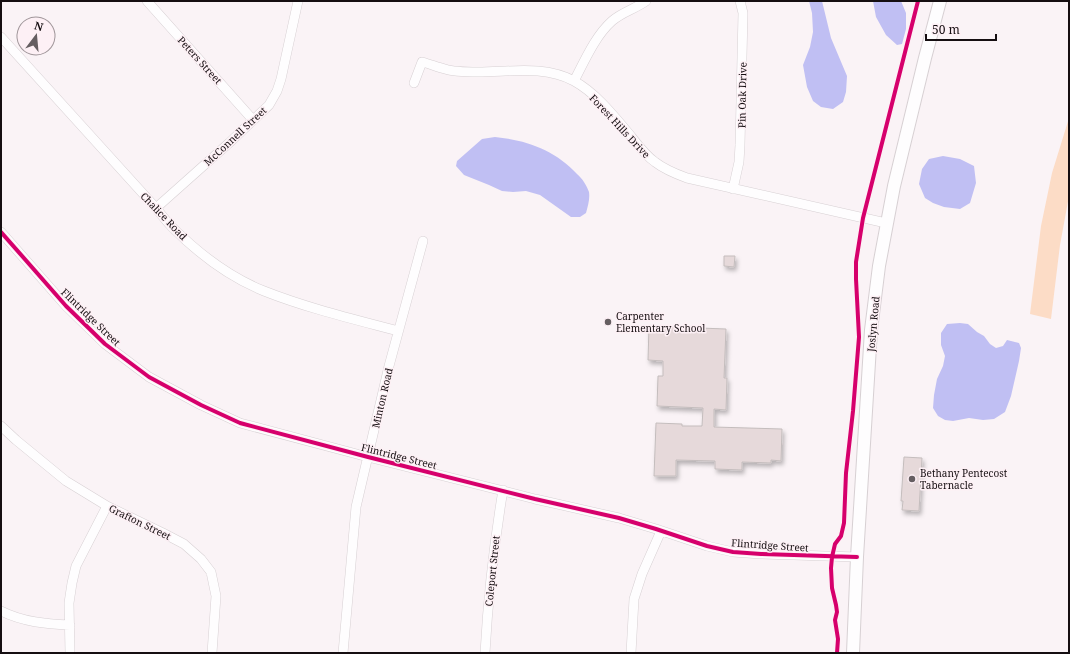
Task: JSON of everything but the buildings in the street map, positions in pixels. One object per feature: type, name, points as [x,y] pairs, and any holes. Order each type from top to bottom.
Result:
[{"type":"street","name":"Peters Street","points":[[147,1],[253,120]]},
{"type":"street","name":"McConnell Street","points":[[156,208],[269,105],[277,91],[281,78],[298,1]]},
{"type":"street","points":[[574,81],[602,31],[622,14],[646,1]]},
{"type":"street","name":"Pin Oak Drive","points":[[733,189],[740,146],[743,13],[740,1]]},
{"type":"street","name":"Joslyn Road","points":[[853,653],[857,557],[871,330],[879,266],[894,186],[940,1]]},
{"type":"street","name":"Chalice Road","points":[[1,37],[171,226],[207,258],[232,275],[263,290],[289,300],[398,331]]},
{"type":"street","name":"Forest Hills Drive","points":[[414,83],[422,62],[447,70],[477,72],[527,70],[560,75],[574,81],[592,94],[654,162],[670,171],[687,178],[886,223]]},
{"type":"street","name":"Flintridge Street","points":[[1,232],[66,306],[105,344],[149,377],[201,405],[240,423],[368,457],[619,518],[707,546],[733,552],[857,557]]},
{"type":"street","name":"Minton Road","points":[[343,653],[356,507],[398,331],[423,241]]},
{"type":"street","name":"Grafton Street","points":[[1,426],[66,481],[107,506],[184,544],[201,559],[211,572],[216,596],[212,653]]},
{"type":"street","name":"Coleport Street","points":[[486,653],[487,615],[493,556],[503,490]]},
{"type":"street","points":[[70,653],[69,603],[76,566],[107,506]]},
{"type":"street","points":[[631,653],[634,599],[642,574],[661,531]]},
{"type":"street","points":[[1,611],[12,617],[45,624],[70,625]]},
{"type":"shaded area","points":[[1069,118],[1069,196],[1060,245],[1051,319],[1030,314],[1041,226],[1052,173]]},
{"type":"water","points":[[809,1],[822,1],[831,38],[847,76],[846,92],[843,102],[833,109],[821,107],[813,101],[807,87],[803,65],[810,47],[813,32],[812,13]]},
{"type":"water","points":[[873,1],[901,1],[906,13],[906,29],[902,44],[897,45],[886,35],[876,17]]},
{"type":"water","points":[[495,137],[507,138],[529,144],[550,153],[568,166],[579,176],[589,192],[586,213],[580,217],[571,217],[540,195],[526,191],[502,191],[464,175],[456,166],[457,161],[482,139]]},
{"type":"water","points":[[943,156],[960,159],[974,166],[976,183],[970,203],[960,209],[944,207],[933,203],[925,198],[919,184],[922,169],[929,159]]},
{"type":"water","points":[[947,324],[968,324],[984,336],[990,344],[996,348],[1003,346],[1007,340],[1019,343],[1021,348],[1011,396],[1005,412],[994,419],[983,420],[969,418],[953,421],[945,420],[938,416],[933,408],[937,379],[943,366],[945,356],[941,345],[941,333]]},
{"type":"cycle path","points":[[837,653],[838,639],[835,620],[837,612],[832,588],[831,568],[835,544],[841,536],[844,523],[846,473],[859,337],[856,262],[863,218],[918,1]]},
{"type":"cycle path","points":[[1,232],[66,306],[105,344],[149,377],[201,405],[240,423],[535,499],[619,518],[707,546],[733,552],[857,557]]},
{"type":"place","name":"Carpenter Elementary School","points":[[608,322]]},
{"type":"place","name":"Bethany Pentecost Tabernacle","points":[[912,479]]}]
